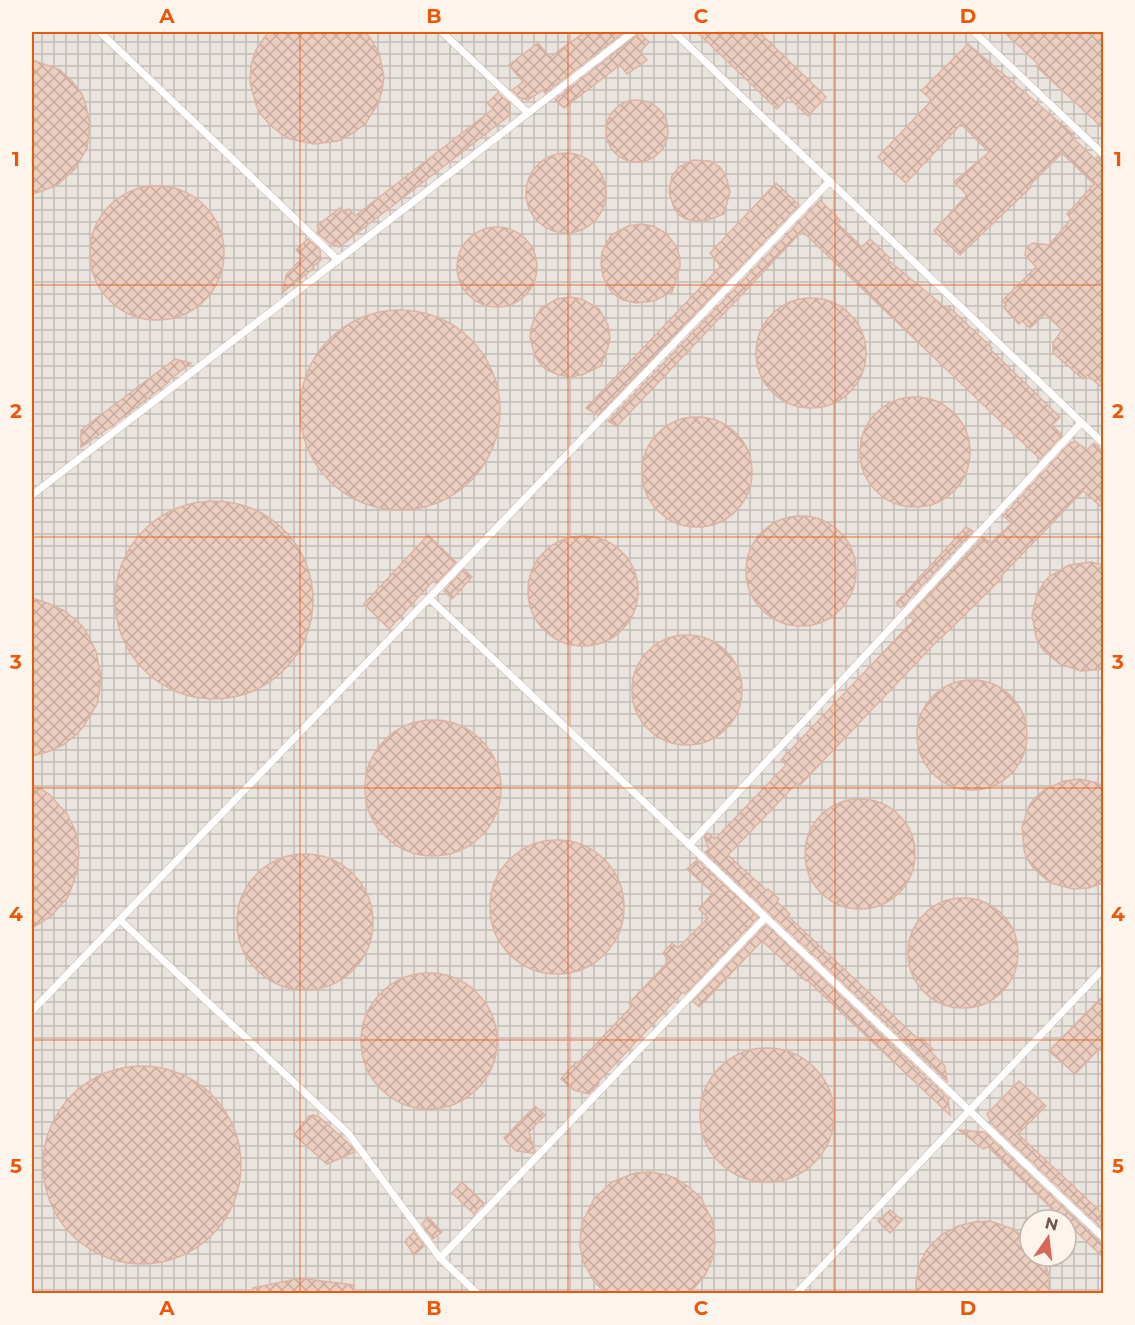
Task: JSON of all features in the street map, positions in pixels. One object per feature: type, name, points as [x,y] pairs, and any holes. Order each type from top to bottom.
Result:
[{"type":"lane","points":[[100,32],[338,260]]},
{"type":"lane","points":[[442,32],[528,113]]},
{"type":"lane","points":[[32,495],[633,32]]},
{"type":"lane","points":[[674,32],[1104,444]]},
{"type":"lane","points":[[974,32],[1104,155]]},
{"type":"lane","points":[[32,1011],[830,181]]},
{"type":"lane","points":[[689,844],[1081,423]]},
{"type":"lane","points":[[429,598],[1104,1238]]},
{"type":"lane","points":[[440,1258],[765,918]]},
{"type":"lane","points":[[120,920],[348,1133],[440,1258],[478,1293]]},
{"type":"lane","points":[[796,1293],[1104,968]]},
{"type":"shaded area","points":[[32,32],[1103,32],[1103,1293],[32,1293]]},
{"type":"building","points":[[268,32],[365,32],[379,53],[384,77],[379,102],[366,123],[338,141],[314,144],[290,139],[270,125],[256,105],[250,82],[251,65],[256,50]]},
{"type":"building","points":[[585,32],[624,32],[545,93],[543,90],[528,100],[520,98],[512,90],[523,82],[509,65],[538,43],[550,57]]},
{"type":"building","points":[[639,32],[649,42],[640,52],[647,60],[627,74],[620,65],[564,108],[555,100],[636,36]]},
{"type":"building","points":[[697,32],[759,32],[826,97],[808,116],[788,97],[777,109]]},
{"type":"building","points":[[1004,32],[1097,32],[1104,38],[1104,129],[1037,67],[1039,65]]},
{"type":"building","points":[[968,44],[1073,134],[1071,136],[1095,159],[1098,157],[1104,161],[1104,389],[1087,375],[1083,379],[1053,353],[1053,343],[1062,330],[1045,314],[1030,328],[1022,321],[1019,324],[1004,308],[1006,305],[1002,301],[1036,267],[1025,255],[1026,248],[1033,243],[1049,245],[1071,219],[1067,214],[1094,184],[1062,153],[1030,185],[1031,187],[960,255],[934,231],[967,195],[954,182],[989,152],[961,124],[906,183],[878,157],[932,100],[921,91]]},
{"type":"building","points":[[32,60],[60,70],[72,81],[82,94],[90,124],[87,148],[75,169],[57,185],[32,194]]},
{"type":"building","points":[[498,93],[509,103],[510,115],[339,247],[328,242],[317,232],[320,230],[317,226],[340,208],[344,212],[349,209],[355,216],[493,109],[487,103]]},
{"type":"building","points":[[637,100],[654,105],[659,109],[663,114],[668,131],[663,148],[659,153],[654,157],[637,162],[620,157],[615,153],[611,148],[606,131],[611,114],[615,109],[620,105]]},
{"type":"building","points":[[566,153],[581,156],[594,165],[603,178],[606,193],[603,208],[594,221],[581,230],[566,233],[551,230],[538,221],[529,208],[526,193],[529,178],[538,165],[551,156]]},
{"type":"building","points":[[693,160],[710,161],[720,167],[726,176],[730,192],[724,214],[697,221],[686,219],[674,208],[669,192],[672,176],[679,167]]},
{"type":"building","points":[[776,183],[799,205],[598,415],[586,408],[720,267],[722,268],[710,253]]},
{"type":"building","points":[[157,186],[183,191],[204,206],[219,227],[224,253],[219,279],[204,300],[183,315],[157,320],[131,315],[110,300],[95,279],[90,253],[95,227],[110,206],[131,191]]},
{"type":"building","points":[[820,200],[840,220],[837,223],[862,247],[870,239],[890,258],[888,260],[947,309],[949,307],[1060,417],[1052,425],[1062,435],[1040,459],[802,231],[617,426],[608,421]]},
{"type":"building","points":[[641,224],[653,226],[666,233],[676,246],[680,267],[672,292],[654,301],[636,303],[623,300],[612,293],[603,277],[601,264],[602,252],[611,235],[628,226]]},
{"type":"building","points":[[497,227],[512,230],[525,239],[534,252],[537,267],[534,282],[525,295],[512,304],[497,307],[482,304],[469,295],[460,282],[457,267],[460,252],[469,239],[482,230]]},
{"type":"building","points":[[308,239],[320,250],[321,260],[283,292],[286,275],[303,257],[296,250]]},
{"type":"building","points":[[570,297],[582,299],[599,309],[608,325],[610,338],[601,366],[571,377],[559,375],[542,366],[535,356],[530,338],[533,322],[541,308],[557,299]]},
{"type":"building","points":[[811,298],[832,302],[850,314],[862,332],[866,353],[862,374],[850,392],[832,404],[811,408],[790,404],[772,392],[760,374],[756,353],[760,332],[772,314],[790,302]]},
{"type":"building","points":[[400,310],[419,312],[438,318],[471,339],[492,372],[498,391],[500,410],[498,429],[492,448],[471,481],[438,502],[419,508],[400,510],[381,508],[362,502],[329,481],[308,448],[302,429],[300,410],[302,391],[308,372],[329,339],[362,318],[381,312]]},
{"type":"building","points":[[175,359],[191,363],[112,426],[81,447],[81,430]]},
{"type":"building","points":[[915,397],[936,401],[954,413],[966,431],[970,452],[966,473],[954,491],[936,503],[915,507],[894,503],[876,491],[864,473],[860,452],[864,431],[876,413],[894,401]]},
{"type":"building","points":[[697,417],[718,421],[736,433],[748,451],[752,472],[748,493],[736,511],[718,523],[697,527],[676,523],[658,511],[646,493],[642,472],[646,451],[658,433],[676,421]]},
{"type":"building","points":[[1075,441],[1087,450],[1094,443],[1104,453],[1104,509],[1083,491],[1001,576],[1002,578],[941,637],[800,785],[797,783],[728,855],[779,899],[777,902],[790,914],[788,916],[919,1040],[921,1038],[933,1049],[931,1052],[945,1066],[947,1081],[705,852],[709,849],[704,837],[708,833],[715,839],[786,765],[781,760],[914,620],[909,616],[983,537],[991,543],[1012,523],[1003,516],[1071,442]]},
{"type":"building","points":[[204,501],[224,501],[252,508],[277,523],[291,537],[306,562],[313,590],[313,610],[306,638],[291,663],[277,677],[243,695],[224,699],[204,699],[176,692],[151,677],[137,663],[119,629],[115,610],[115,590],[122,562],[137,537],[151,523],[185,505]]},
{"type":"building","points":[[801,516],[822,520],[840,532],[852,550],[856,571],[852,592],[840,610],[822,622],[801,626],[780,622],[762,610],[750,592],[746,571],[750,550],[762,532],[780,520]]},
{"type":"building","points":[[966,527],[973,531],[901,608],[896,603]]},
{"type":"building","points":[[428,535],[456,562],[436,583],[433,581],[389,629],[364,604]]},
{"type":"building","points":[[583,536],[604,540],[622,552],[634,570],[638,591],[634,612],[622,630],[604,642],[583,646],[562,642],[544,630],[532,612],[528,591],[532,570],[544,552],[562,540]]},
{"type":"building","points":[[1091,562],[1104,565],[1104,669],[1081,671],[1060,664],[1043,650],[1036,637],[1032,615],[1037,594],[1050,576],[1069,565]]},
{"type":"building","points":[[464,569],[472,577],[452,599],[444,591]]},
{"type":"building","points":[[32,598],[63,610],[83,627],[96,651],[101,677],[97,704],[77,734],[63,745],[32,756]]},
{"type":"building","points":[[687,635],[708,639],[726,651],[738,669],[742,690],[738,711],[726,729],[708,741],[687,745],[666,741],[648,729],[636,711],[632,690],[636,669],[648,651],[666,639]]},
{"type":"building","points":[[972,680],[993,684],[1011,696],[1023,714],[1027,735],[1023,756],[1011,774],[993,786],[972,790],[951,786],[933,774],[921,756],[917,735],[921,714],[933,696],[951,684]]},
{"type":"building","points":[[433,720],[459,726],[481,740],[495,762],[501,788],[495,814],[481,836],[459,850],[433,856],[407,850],[385,836],[371,814],[365,788],[371,762],[385,740],[407,726]]},
{"type":"building","points":[[1079,779],[1104,786],[1104,883],[1088,888],[1073,889],[1051,883],[1034,869],[1026,857],[1022,827],[1029,806],[1044,790],[1064,781]]},
{"type":"building","points":[[32,784],[49,794],[67,814],[75,830],[79,854],[77,872],[68,897],[50,917],[32,928]]},
{"type":"building","points":[[860,799],[881,803],[899,815],[911,833],[915,854],[911,875],[899,893],[881,905],[860,909],[839,905],[821,893],[809,875],[805,854],[809,833],[821,815],[839,803]]},
{"type":"building","points":[[557,840],[583,845],[605,859],[619,881],[624,907],[619,933],[605,955],[583,969],[557,974],[531,969],[509,955],[495,933],[490,907],[495,881],[509,859],[531,845]]},
{"type":"building","points":[[305,854],[331,859],[353,874],[368,896],[373,922],[368,948],[353,970],[331,985],[305,990],[279,985],[257,970],[242,948],[237,922],[242,896],[257,874],[279,859]]},
{"type":"building","points":[[697,860],[758,917],[685,994],[683,992],[589,1094],[574,1090],[561,1079],[632,1006],[629,1003],[669,961],[663,953],[672,943],[678,948],[708,918],[699,909],[713,893],[687,869]]},
{"type":"building","points":[[963,898],[984,902],[1002,914],[1014,932],[1018,953],[1014,974],[1002,992],[984,1004],[963,1008],[942,1004],[924,992],[912,974],[908,953],[912,932],[924,914],[942,902]]},
{"type":"building","points":[[766,925],[948,1098],[950,1115],[807,980],[762,941],[699,1007],[693,1001]]},
{"type":"building","points":[[429,973],[455,978],[477,993],[492,1015],[497,1041],[492,1067],[477,1089],[455,1104],[429,1109],[403,1104],[381,1089],[366,1067],[361,1041],[366,1015],[381,993],[403,978]]},
{"type":"building","points":[[1104,995],[1104,1044],[1075,1074],[1049,1051]]},
{"type":"building","points":[[767,1048],[793,1053],[815,1067],[829,1089],[834,1115],[829,1141],[815,1163],[793,1177],[767,1182],[741,1177],[719,1163],[705,1141],[700,1115],[705,1089],[719,1067],[741,1053]]},
{"type":"building","points":[[132,1066],[152,1066],[189,1077],[219,1102],[234,1127],[241,1155],[237,1194],[230,1212],[205,1242],[189,1253],[171,1260],[152,1264],[132,1264],[95,1253],[65,1228],[54,1212],[47,1194],[43,1175],[43,1155],[54,1118],[79,1088],[95,1077],[113,1070]]},
{"type":"building","points":[[1019,1081],[1046,1106],[1018,1134],[1104,1215],[1104,1230],[993,1125],[987,1114]]},
{"type":"building","points":[[535,1106],[545,1115],[529,1132],[535,1151],[533,1153],[516,1151],[504,1138]]},
{"type":"building","points":[[314,1115],[348,1143],[355,1152],[327,1164],[294,1135],[309,1116]]},
{"type":"building","points":[[959,1130],[984,1132],[1064,1208],[1052,1208],[988,1147],[983,1149]]},
{"type":"building","points":[[651,1172],[675,1178],[701,1198],[714,1228],[715,1244],[712,1260],[705,1275],[688,1293],[607,1293],[595,1283],[583,1261],[580,1245],[583,1221],[594,1199],[612,1182],[635,1173]]},
{"type":"building","points":[[462,1182],[484,1203],[474,1214],[452,1193]]},
{"type":"building","points":[[890,1210],[902,1220],[890,1233],[878,1221]]},
{"type":"building","points":[[428,1217],[442,1232],[433,1239],[422,1224]]},
{"type":"building","points":[[990,1221],[1018,1233],[1018,1268],[1046,1268],[1050,1293],[916,1293],[919,1266],[926,1251],[943,1234],[958,1226]]},
{"type":"building","points":[[1078,1221],[1104,1244],[1104,1258],[1078,1233]]},
{"type":"building","points":[[414,1232],[424,1246],[414,1255],[406,1240]]},
{"type":"building","points":[[296,1279],[354,1285],[353,1293],[253,1293],[253,1288]]}]
